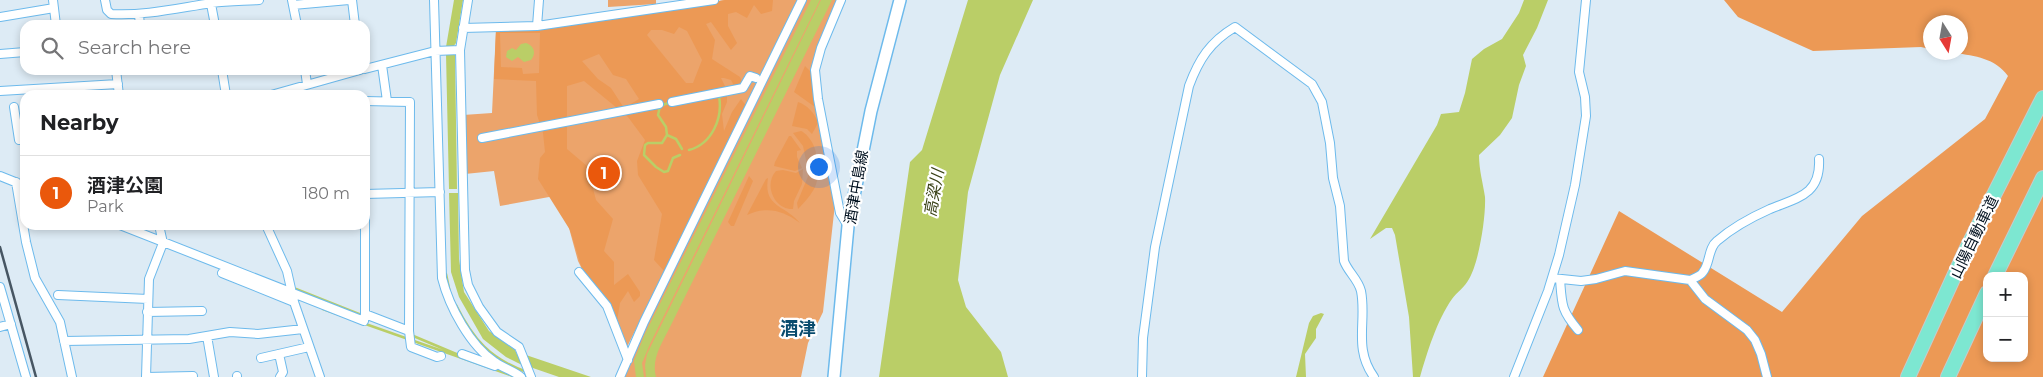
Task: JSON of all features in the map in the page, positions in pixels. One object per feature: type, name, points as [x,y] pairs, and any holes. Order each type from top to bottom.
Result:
[{"type":"highway","name":"山陽自動車道","points":[[1908,377],[1966,250],[2043,98]]},
{"type":"highway","points":[[1996,272],[2043,178]]},
{"type":"highway","points":[[1948,377],[1983,302]]},
{"type":"main road","name":"酒津中島線","points":[[834,377],[848,226],[871,111],[900,0]]},
{"type":"street","points":[[105,0],[107,10],[111,14],[139,15],[213,2],[259,0]]},
{"type":"street","points":[[296,20],[292,3],[350,0],[354,20]]},
{"type":"street","points":[[434,0],[440,192],[440,260],[446,293],[451,305],[476,345],[495,362],[521,376]]},
{"type":"street","points":[[468,0],[458,50],[464,262],[468,285],[476,301],[489,323],[497,332],[519,347],[530,377]]},
{"type":"street","points":[[537,26],[539,0]]},
{"type":"street","points":[[463,28],[537,26],[661,4],[714,0]]},
{"type":"street","points":[[620,377],[644,322],[802,0]]},
{"type":"street","points":[[841,0],[821,48],[815,66],[815,75],[821,117],[840,213],[848,226]]},
{"type":"street","points":[[1514,377],[1556,278],[1567,226],[1586,116],[1579,72],[1586,0]]},
{"type":"street","points":[[213,2],[215,20]]},
{"type":"street","points":[[0,17],[53,4],[55,20]]},
{"type":"street","points":[[139,15],[140,20]]},
{"type":"street","points":[[1142,377],[1143,338],[1154,247],[1189,86],[1194,72],[1212,44],[1235,27],[1312,84],[1322,102],[1330,143],[1333,178],[1340,206],[1344,261],[1360,287],[1362,299],[1360,336],[1369,370],[1374,377]]},
{"type":"street","points":[[370,68],[436,51],[458,50]]},
{"type":"street","points":[[0,54],[20,52]]},
{"type":"street","points":[[382,65],[387,101]]},
{"type":"street","points":[[117,75],[119,90]]},
{"type":"street","points":[[223,75],[225,90]]},
{"type":"street","points":[[306,75],[307,84]]},
{"type":"street","points":[[301,90],[307,84],[341,75]]},
{"type":"street","points":[[672,102],[742,88],[750,76],[756,78]]},
{"type":"street","points":[[0,91],[118,84]]},
{"type":"street","points":[[370,101],[410,102],[409,331],[411,347],[437,357],[441,356]]},
{"type":"street","points":[[482,138],[659,104]]},
{"type":"street","points":[[14,107],[20,140]]},
{"type":"street","points":[[1556,278],[1596,279],[1625,271],[1690,280],[1703,273],[1715,242],[1751,219],[1770,209],[1796,200],[1808,191],[1816,180],[1820,168],[1819,159]]},
{"type":"street","points":[[0,176],[20,184]]},
{"type":"street","points":[[16,182],[20,206]]},
{"type":"street","points":[[370,194],[440,192]]},
{"type":"street","points":[[24,230],[35,278],[60,322],[72,377]]},
{"type":"street","points":[[133,230],[292,292],[365,318],[409,331]]},
{"type":"street","points":[[161,230],[164,242],[149,279],[146,377],[194,376]]},
{"type":"street","points":[[268,230],[287,271],[294,302],[320,377]]},
{"type":"street","points":[[365,318],[366,230]]},
{"type":"street","points":[[579,272],[607,306],[628,360]]},
{"type":"street","points":[[222,273],[294,302]]},
{"type":"street","points":[[1556,278],[1562,309],[1578,330]]},
{"type":"street","points":[[1690,280],[1705,299],[1747,330],[1761,354],[1767,377]]},
{"type":"street","points":[[0,287],[26,377]]},
{"type":"street","points":[[58,295],[148,299]]},
{"type":"street","points":[[147,312],[202,311]]},
{"type":"street","points":[[0,327],[11,324]]},
{"type":"street","points":[[64,340],[146,340],[189,338],[230,332],[258,334],[303,329]]},
{"type":"street","points":[[207,336],[214,377]]},
{"type":"street","points":[[260,358],[309,347]]},
{"type":"street","points":[[279,354],[283,372],[280,377]]},
{"type":"street","points":[[462,354],[511,371]]},
{"type":"shaded area","points":[[608,0],[656,0],[656,4],[608,7]]},
{"type":"shaded area","points":[[725,0],[798,0],[777,47],[627,347],[610,304],[582,269],[578,261],[560,195],[500,206],[494,171],[465,174],[463,115],[492,113],[496,30],[570,25]]},
{"type":"shaded area","points":[[725,0],[773,0],[772,11],[761,14],[754,5],[747,18],[736,12],[728,14],[728,26],[737,43],[731,50],[711,22],[706,24],[715,40],[712,59],[740,77],[745,89],[735,88],[731,80],[721,78],[727,90],[727,102],[722,114],[724,131],[732,112],[741,99],[747,107],[665,272],[654,260],[662,214],[638,175],[637,161],[645,140],[628,117],[584,81],[567,86],[567,149],[587,166],[596,200],[613,219],[604,251],[614,262],[614,285],[628,274],[640,292],[640,296],[634,302],[628,291],[620,303],[617,321],[610,304],[582,269],[570,230],[538,179],[540,158],[545,152],[543,133],[537,115],[536,81],[494,79],[496,30],[671,9]],"holes":[[[679,27],[687,31],[702,60],[693,83],[686,83],[647,35],[651,30],[662,30],[674,34]],[[500,33],[540,33],[539,73],[523,74],[522,68],[501,67]],[[599,54],[613,75],[626,79],[639,99],[624,108],[611,88],[598,79],[582,61]]]},
{"type":"shaded area","points":[[804,0],[838,0],[813,64],[835,204],[823,312],[808,343],[801,377],[624,377],[645,328]]},
{"type":"shaded area","points":[[1724,0],[2043,0],[2043,377],[1543,377],[1619,211],[1782,312],[1862,216],[1985,119],[2008,76],[1997,65],[1984,59],[1968,55],[1968,15],[1923,15],[1923,47],[1813,51],[1738,17]]},
{"type":"shaded area","points":[[805,66],[811,72],[815,107],[794,92]]},
{"type":"shaded area","points":[[798,102],[810,110],[817,119],[818,123],[812,134],[807,129],[792,126]]},
{"type":"shaded area","points":[[801,131],[810,139],[816,153],[814,162],[807,165],[803,146],[793,133]]},
{"type":"shaded area","points":[[789,136],[791,136],[801,150],[797,151],[797,157],[802,168],[795,171],[774,166]]},
{"type":"shaded area","points":[[813,166],[817,177],[814,189],[798,209],[797,203],[809,174],[806,168]]},
{"type":"shaded area","points":[[803,169],[802,184],[794,201],[793,209],[781,205],[773,196],[771,189],[772,177],[776,171],[783,170],[796,173]]},
{"type":"shaded area","points":[[749,176],[753,181],[734,226],[731,226],[728,222]]},
{"type":"shaded area","points":[[768,178],[767,188],[772,201],[800,223],[781,212],[768,210],[747,215]]},
{"type":"water","points":[[454,0],[463,0],[456,43],[453,47],[446,47]]},
{"type":"water","points":[[811,0],[820,0],[650,344],[642,363],[644,377],[636,377],[634,361],[645,334]]},
{"type":"water","points":[[821,0],[832,0],[661,345],[656,357],[656,377],[646,377],[645,365],[647,354]]},
{"type":"water","name":"高梁川","points":[[968,0],[1033,0],[1000,75],[968,192],[958,280],[966,307],[1001,352],[1008,377],[879,377],[910,162],[922,150]]},
{"type":"water","points":[[1524,0],[1548,0],[1537,28],[1523,55],[1526,66],[1519,85],[1512,118],[1500,135],[1479,155],[1485,206],[1476,262],[1467,282],[1452,299],[1437,327],[1420,377],[1413,377],[1409,317],[1395,235],[1392,228],[1386,228],[1370,239],[1437,125],[1441,114],[1459,112],[1472,59],[1484,49],[1502,39],[1519,13]]},
{"type":"water","points":[[526,43],[534,50],[531,60],[524,62],[518,57],[512,61],[506,57],[507,51],[512,48],[516,50],[521,44]]},
{"type":"water","points":[[446,54],[455,54],[457,189],[449,189]]},
{"type":"water","points":[[449,193],[458,193],[459,259],[464,292],[489,331],[515,350],[522,365],[506,357],[483,339],[459,297],[451,272]]},
{"type":"water","points":[[1321,313],[1324,314],[1316,329],[1316,338],[1305,354],[1306,377],[1296,377],[1309,323],[1313,316]]},
{"type":"water","points":[[526,355],[591,377],[559,377],[530,367]]},
{"type":"waterway","points":[[689,150],[704,142],[714,129],[719,113],[719,96]]},
{"type":"waterway","points":[[668,103],[660,106],[658,115],[666,127],[667,135],[676,139],[682,149]]},
{"type":"waterway","points":[[667,135],[662,143],[648,143],[645,145],[644,155],[664,172],[668,171],[673,158],[680,155]]},
{"type":"waterway","points":[[446,274],[450,293]]},
{"type":"waterway","points":[[296,289],[364,316]]},
{"type":"waterway","points":[[456,305],[469,328],[484,346],[503,361],[527,372]]},
{"type":"waterway","points":[[323,309],[513,376]]},
{"type":"waterway","points":[[411,335],[461,356]]},
{"type":"railway","points":[[0,247],[36,377]]},
{"type":"place","name":"酒津公園","points":[[604,173]]},
{"type":"district","name":"酒津","points":[[798,329]]}]
